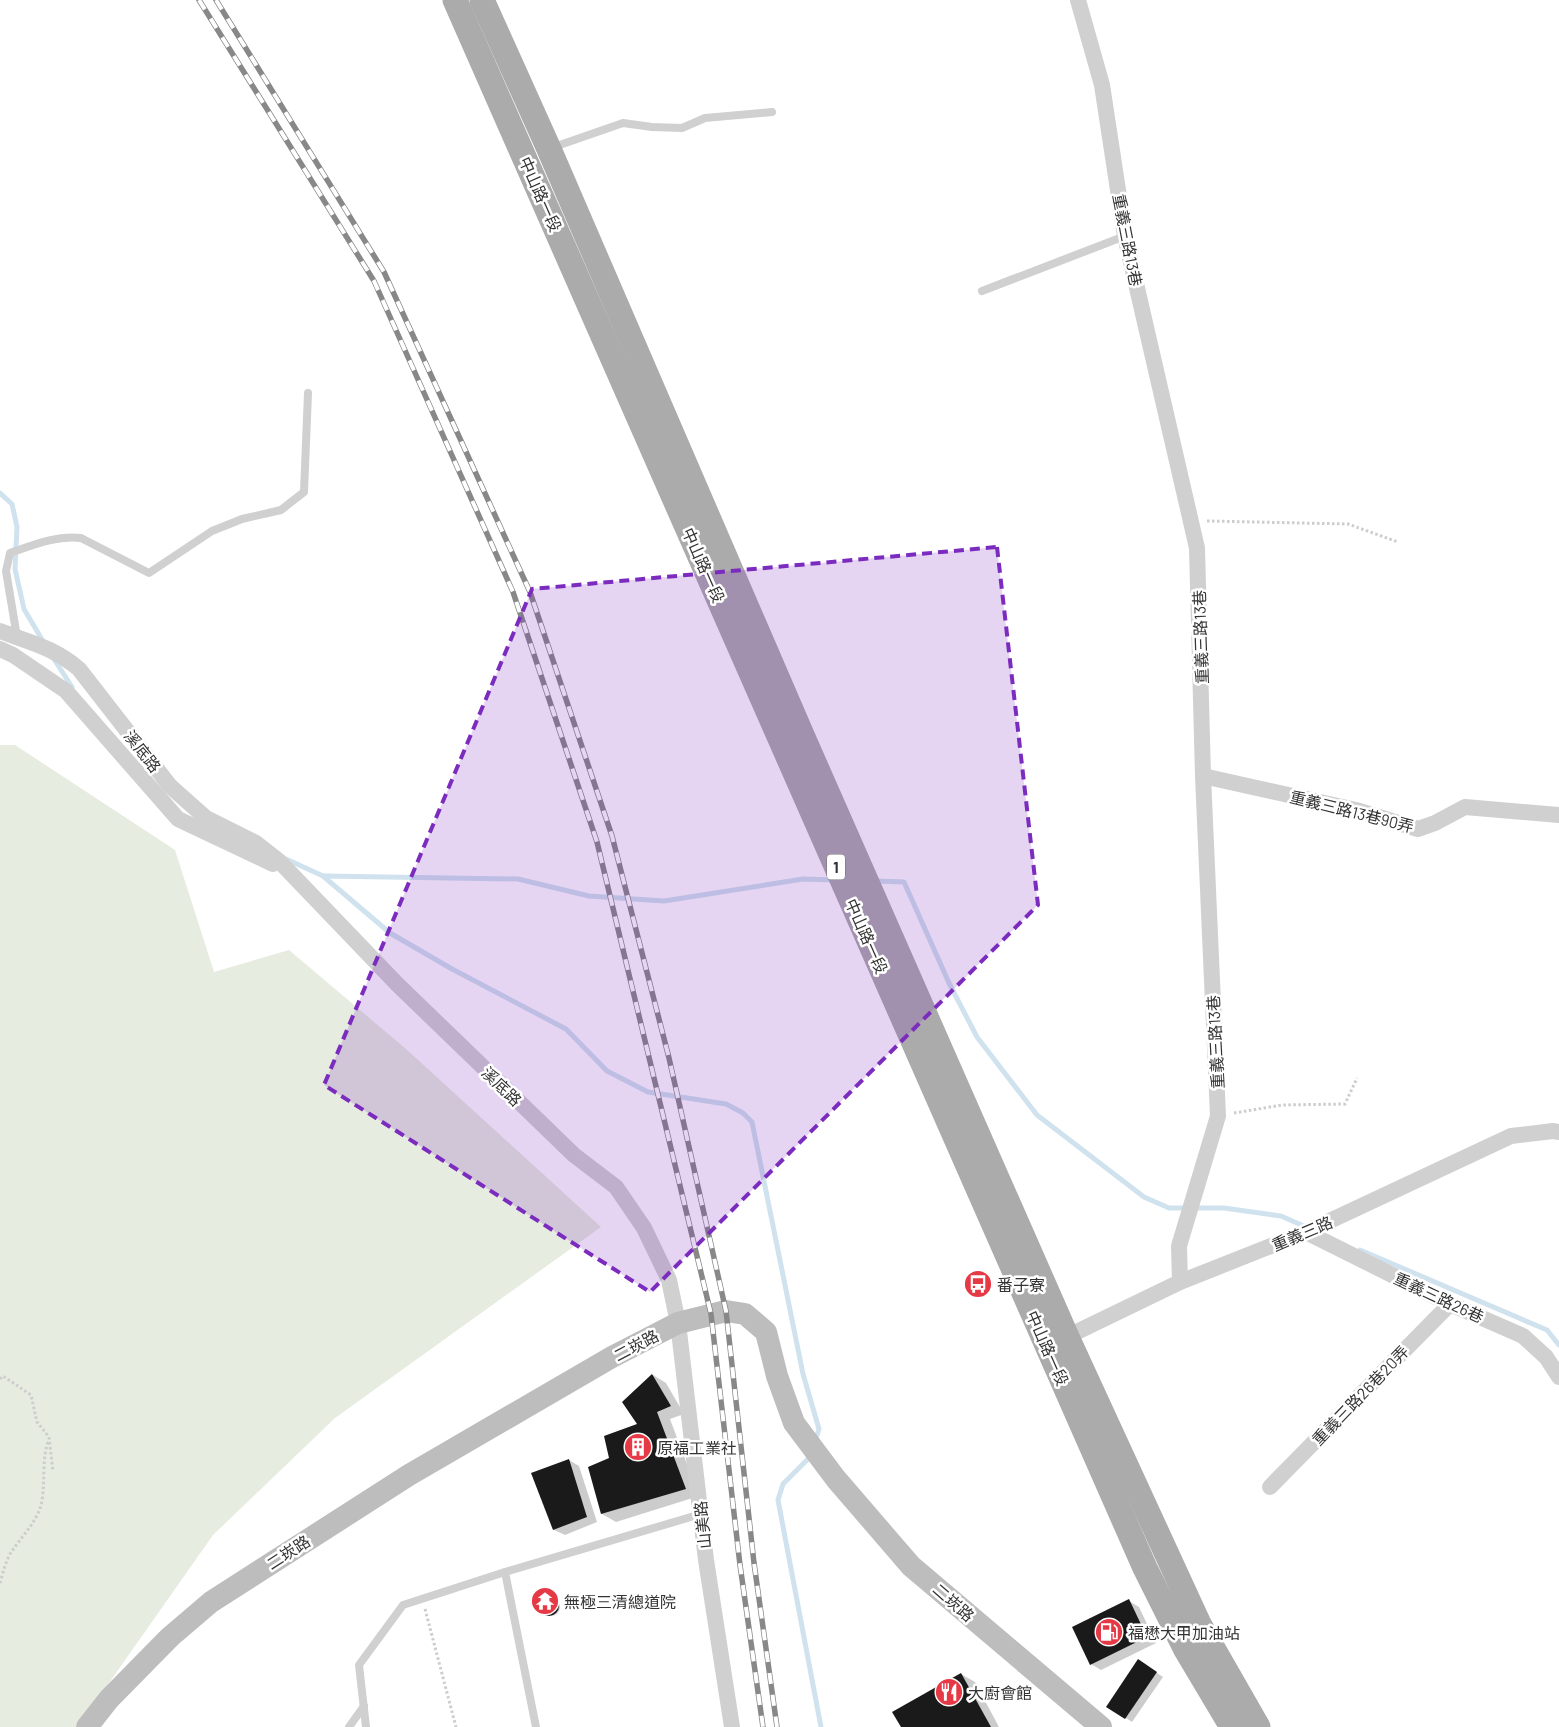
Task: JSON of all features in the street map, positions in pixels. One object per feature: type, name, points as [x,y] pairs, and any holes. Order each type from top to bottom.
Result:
[{"type":"main road","name":"中山路一段","points":[[455,0],[1057,1342],[1199,1624],[1258,1727]]},
{"type":"main road","name":"中山路一段","points":[[482,0],[549,149],[802,735],[1057,1342],[1145,1568],[1185,1648],[1232,1727]]},
{"type":"main road","points":[[564,246],[586,235]]},
{"type":"street","name":"重義三路13巷","points":[[1078,0],[1102,85],[1125,236],[1197,548],[1202,776],[1218,1116],[1179,1246],[1180,1282]]},
{"type":"street","name":"溪底路","points":[[0,632],[24,639],[61,654],[79,669],[170,786],[206,818],[256,843],[283,866],[411,998],[574,1155],[616,1187],[644,1228],[669,1280],[678,1323]]},
{"type":"street","name":"溪底路","points":[[0,649],[13,654],[66,691],[178,819],[283,866]]},
{"type":"street","name":"重義三路13巷90弄","points":[[1202,776],[1356,810],[1418,829],[1435,823],[1465,807],[1559,815]]},
{"type":"street","name":"重義三路","points":[[1057,1342],[1180,1282],[1306,1232],[1511,1136],[1559,1132]]},
{"type":"street","name":"重義三路26巷","points":[[1306,1232],[1450,1304],[1523,1336],[1546,1357],[1559,1377]]},
{"type":"street","name":"重義三路26巷20弄","points":[[1270,1487],[1450,1304]]},
{"type":"street","name":"二崁路","points":[[87,1727],[109,1699],[170,1637],[211,1602],[409,1475],[612,1358],[678,1323],[726,1311],[745,1314],[766,1332],[777,1376],[794,1423],[836,1479],[912,1566],[1101,1727]]},
{"type":"street","name":"山美路","points":[[678,1323],[706,1560],[732,1727]]},
{"type":"lane","points":[[549,149],[623,123],[652,127],[682,128],[705,118],[772,112]]},
{"type":"lane","points":[[982,291],[1125,236]]},
{"type":"lane","points":[[24,639],[6,571],[10,553],[69,536],[81,538],[149,573],[212,531],[242,519],[281,510],[304,492],[308,393]]},
{"type":"lane","points":[[366,1727],[359,1665],[403,1605],[701,1514]]},
{"type":"lane","points":[[506,1572],[536,1727]]},
{"type":"lane","points":[[349,1727],[364,1706]]},
{"type":"path","points":[[1191,520],[1348,524],[1398,542]]},
{"type":"path","points":[[1218,1116],[1282,1105],[1345,1104],[1357,1078]]},
{"type":"path","points":[[0,1378],[3,1376],[31,1395],[37,1422],[49,1440],[53,1472]]},
{"type":"path","points":[[0,1584],[11,1552],[28,1531],[40,1506],[49,1440]]},
{"type":"path","points":[[422,1599],[456,1727]]},
{"type":"highlighted area","points":[[997,547],[1038,905],[650,1292],[324,1085],[532,589]]},
{"type":"shaded area","points":[[0,745],[15,745],[175,850],[214,972],[289,950],[406,1049],[601,1227],[335,1418],[213,1535],[78,1727],[0,1727]]},
{"type":"building","name":"原福工業社","points":[[652,1374],[671,1406],[657,1412],[686,1489],[601,1514],[588,1467],[609,1458],[604,1436],[637,1424],[622,1402]]},
{"type":"building","points":[[569,1459],[587,1517],[553,1530],[531,1473]]},
{"type":"building","points":[[549,1596],[556,1599],[559,1606],[556,1613],[549,1616],[542,1613],[539,1606],[542,1599]]},
{"type":"building","name":"福懋大甲加油站","points":[[1129,1599],[1147,1637],[1090,1665],[1072,1627]]},
{"type":"building","points":[[1138,1659],[1157,1672],[1125,1719],[1106,1707]]},
{"type":"building","name":"大廚會館","points":[[961,1673],[991,1727],[901,1727],[892,1712]]},
{"type":"waterway","points":[[0,493],[12,504],[17,527],[15,569],[24,609],[44,643]]},
{"type":"waterway","points":[[52,656],[72,687]]},
{"type":"waterway","points":[[286,859],[323,876],[390,933],[452,969],[566,1029],[607,1071],[648,1092],[726,1104],[743,1113],[752,1122],[803,1374],[819,1429],[815,1441]]},
{"type":"waterway","points":[[324,876],[518,879],[589,896],[664,901],[803,879],[834,880]]},
{"type":"waterway","points":[[875,881],[904,882],[949,983],[977,1037],[1037,1115],[1144,1197],[1169,1208],[1224,1208],[1281,1216],[1306,1227]]},
{"type":"waterway","points":[[1360,1250],[1547,1330],[1559,1345]]},
{"type":"waterway","points":[[811,1456],[783,1484],[778,1500],[821,1727]]},
{"type":"railway","points":[[199,0],[374,281],[513,592],[597,842],[711,1314],[740,1565],[763,1727]]},
{"type":"railway","points":[[216,0],[384,272],[530,592],[612,836],[669,1058],[726,1311],[754,1563],[777,1727]]},
{"type":"place","name":"番子寮","points":[[978,1284]]},
{"type":"place","name":"原福工業社","points":[[638,1447]]},
{"type":"place","name":"無極三清總道院","points":[[545,1601]]},
{"type":"place","name":"福懋大甲加油站","points":[[1109,1632]]},
{"type":"place","name":"大廚會館","points":[[949,1692]]}]
